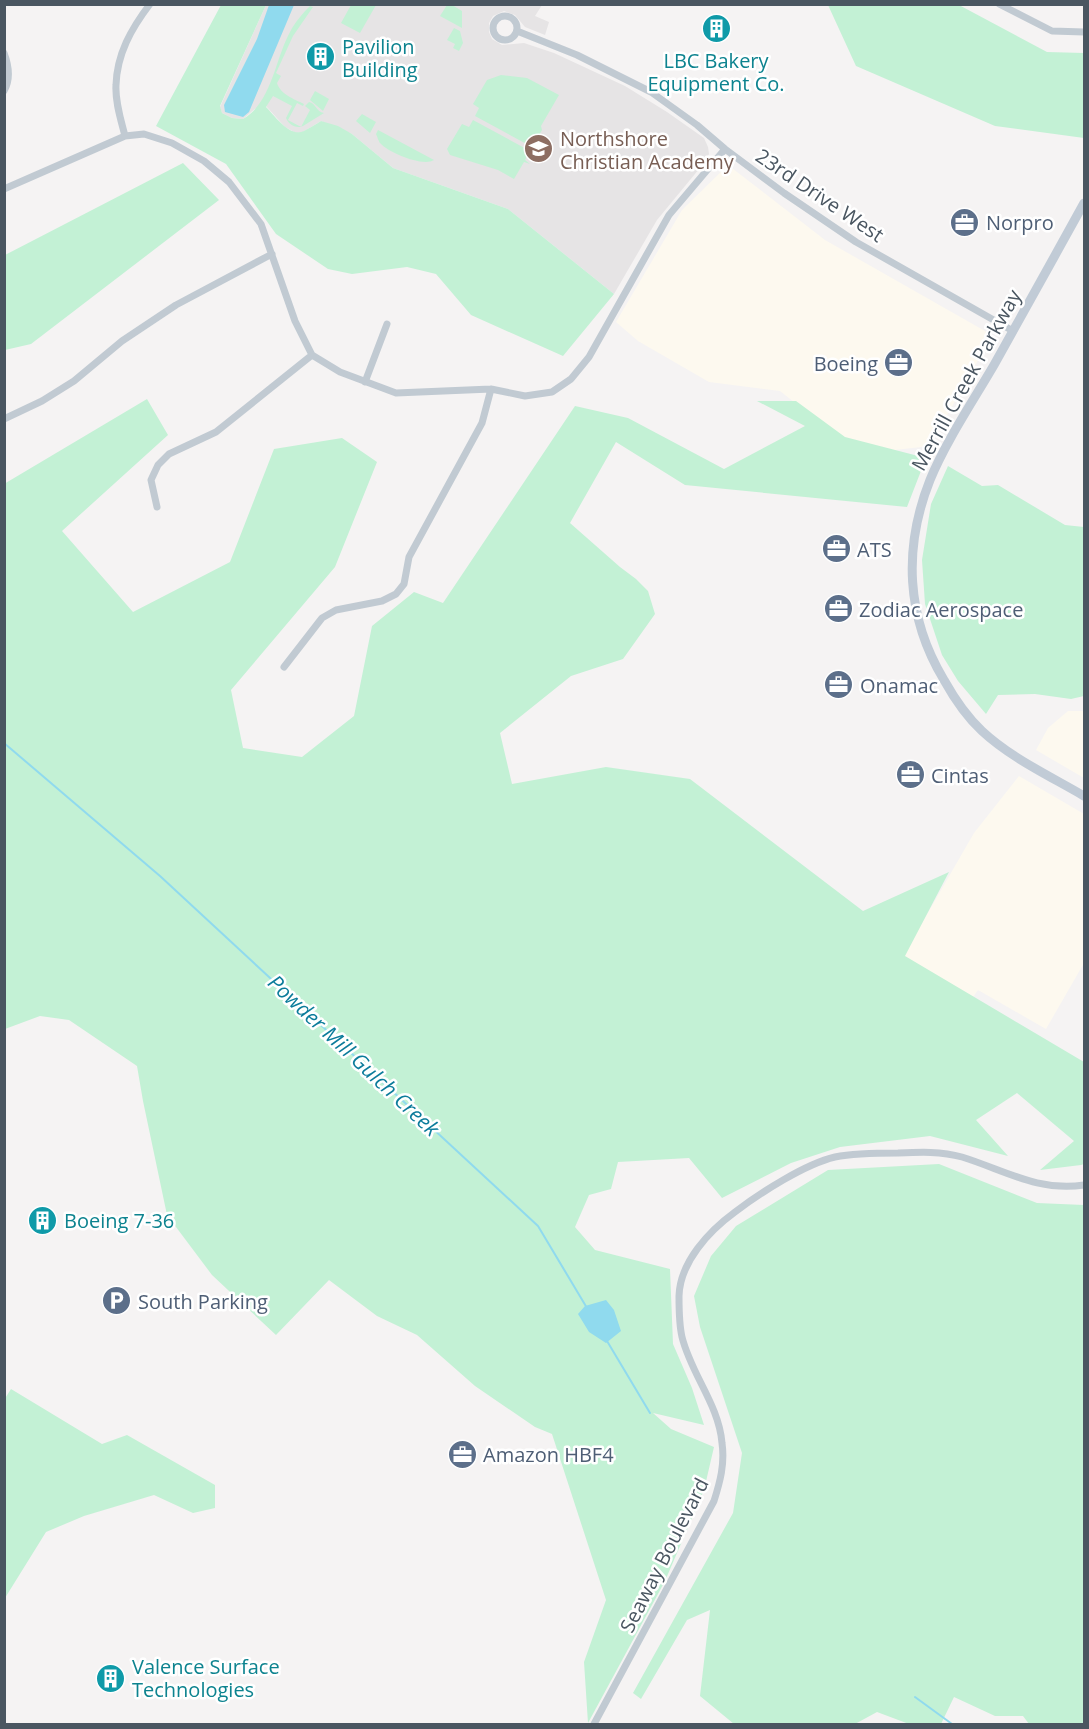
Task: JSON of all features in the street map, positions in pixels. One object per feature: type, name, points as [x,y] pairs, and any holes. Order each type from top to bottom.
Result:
[{"type":"street","points":[[125,136],[115,87],[121,53],[134,24],[150,4]]},
{"type":"street","points":[[999,4],[1052,31],[1084,32]]},
{"type":"street","name":"23rd Drive West","points":[[517,31],[578,55],[651,92],[698,125],[725,149],[784,193],[856,242],[1013,331]]},
{"type":"street","points":[[4,53],[9,68],[8,85],[4,91]]},
{"type":"street","points":[[4,189],[125,136],[144,134],[172,143],[204,161],[229,182],[261,224],[295,321],[312,354],[340,372],[396,393],[491,389],[525,396],[552,392],[572,380],[589,357],[669,215],[725,149]]},
{"type":"street","name":"Merrill Creek Parkway","points":[[1084,203],[930,479],[916,531],[911,568],[912,591],[924,643],[935,666],[966,714],[982,732],[1010,753],[1084,796]]},
{"type":"street","points":[[4,419],[74,381],[122,341],[176,305],[272,254]]},
{"type":"street","points":[[365,382],[387,324]]},
{"type":"street","points":[[157,507],[151,480],[158,465],[169,454],[216,432],[312,354]]},
{"type":"street","points":[[284,667],[322,618],[336,610],[382,601],[396,594],[404,584],[409,557],[482,423],[491,389]]},
{"type":"street","name":"Seaway Boulevard","points":[[594,1725],[714,1501],[721,1478],[722,1441],[710,1402],[686,1347],[680,1322],[679,1293],[686,1271],[705,1238],[722,1221],[752,1200],[801,1171],[836,1157],[861,1154],[944,1153],[1030,1182],[1084,1185]]},
{"type":"shaded area","name":"Northshore Christian Academy","points":[[266,5],[542,5],[535,16],[549,22],[545,35],[525,27],[515,15],[504,11],[493,16],[489,23],[492,39],[502,45],[524,43],[554,53],[625,86],[704,138],[709,154],[657,220],[614,294],[508,209],[393,168],[352,134],[321,121],[303,132],[296,133],[285,127],[266,106],[256,108],[243,119],[232,118],[222,113],[220,107]]},
{"type":"shaded area","points":[[728,165],[825,240],[992,335],[930,446],[860,454],[780,391],[709,382],[638,341],[616,322],[682,210]]},
{"type":"shaded area","points":[[1068,711],[1084,711],[1084,778],[1036,750],[1048,728]]},
{"type":"shaded area","points":[[1019,776],[1084,814],[1084,963],[1046,1029],[978,990],[973,997],[903,956],[974,833]]},
{"type":"green space","points":[[221,5],[266,5],[220,106],[222,113],[232,118],[243,119],[253,111],[267,91],[292,28],[310,6],[313,7],[293,36],[276,73],[281,76],[277,83],[281,90],[304,104],[303,106],[297,103],[288,120],[301,127],[293,126],[286,118],[292,106],[273,96],[266,107],[278,120],[288,129],[299,132],[321,121],[338,126],[352,134],[393,168],[508,209],[614,294],[563,356],[471,315],[436,274],[407,267],[352,274],[328,269],[276,234],[226,164],[156,126]]},
{"type":"green space","points":[[351,5],[376,5],[360,33],[341,23]]},
{"type":"green space","points":[[447,5],[452,5],[462,11],[462,28],[440,16]]},
{"type":"green space","points":[[828,5],[959,5],[1047,52],[1084,53],[1084,138],[995,126],[856,66]]},
{"type":"green space","points":[[454,28],[460,31],[463,43],[459,51],[453,48],[455,44],[447,40]]},
{"type":"green space","points":[[501,75],[527,78],[559,95],[532,147],[475,116],[479,108],[473,104],[487,80]]},
{"type":"green space","points":[[315,91],[329,99],[323,111],[310,100]]},
{"type":"green space","points":[[309,102],[324,113],[303,126],[301,127],[310,110],[305,106]]},
{"type":"green space","points":[[362,114],[376,122],[370,133],[356,121]]},
{"type":"green space","points":[[473,120],[530,151],[525,160],[530,164],[524,162],[514,179],[498,170],[450,155],[447,149],[462,124],[469,127]]},
{"type":"green space","points":[[378,130],[434,160],[422,162],[391,151],[380,142],[376,134]]},
{"type":"green space","points":[[183,163],[219,200],[31,344],[5,350],[5,255]]},
{"type":"green space","points":[[147,399],[168,435],[62,531],[133,612],[230,562],[274,449],[342,438],[377,462],[335,567],[231,690],[243,748],[302,757],[354,716],[372,626],[414,592],[443,603],[575,406],[628,418],[724,469],[805,426],[757,401],[796,401],[845,437],[926,458],[907,507],[685,485],[616,442],[570,523],[648,591],[655,614],[623,659],[571,676],[500,733],[512,784],[606,767],[690,779],[863,911],[949,872],[905,956],[1084,1062],[1084,1164],[1081,1165],[1040,1170],[1074,1141],[1017,1093],[976,1120],[1008,1156],[930,1136],[840,1147],[791,1163],[722,1198],[689,1158],[618,1162],[611,1189],[589,1195],[575,1227],[595,1250],[670,1269],[673,1344],[692,1388],[704,1425],[653,1413],[671,1429],[714,1447],[704,1490],[665,1581],[588,1723],[584,1662],[606,1600],[552,1434],[535,1427],[475,1386],[417,1335],[377,1316],[329,1280],[276,1335],[212,1275],[167,1215],[137,1066],[69,1020],[40,1016],[5,1029],[4,484]]},
{"type":"green space","points":[[948,466],[982,486],[998,485],[1065,525],[1084,527],[1084,696],[1071,699],[1035,694],[998,695],[986,714],[958,681],[942,655],[925,604],[922,560],[931,504]]},
{"type":"green space","points":[[939,1164],[1037,1203],[1084,1205],[1084,1724],[1029,1724],[1023,1716],[995,1716],[954,1697],[941,1724],[909,1724],[877,1712],[855,1724],[734,1724],[700,1696],[710,1610],[687,1620],[641,1699],[633,1693],[733,1513],[742,1453],[700,1327],[694,1296],[711,1256],[736,1226],[828,1170]]},
{"type":"green space","points":[[11,1389],[102,1444],[127,1435],[215,1485],[215,1508],[193,1513],[154,1495],[84,1516],[46,1532],[5,1598],[4,1400]]},
{"type":"water","points":[[269,5],[294,5],[249,112],[243,117],[225,112],[224,105],[257,39]]},
{"type":"water","points":[[606,1300],[614,1310],[621,1331],[606,1343],[589,1332],[578,1314],[585,1306]]},
{"type":"waterway","name":"Powder Mill Gulch Creek","points":[[4,743],[160,876],[538,1226],[587,1308]]},
{"type":"waterway","name":"Powder Mill Gulch Creek","points":[[607,1341],[650,1413]]},
{"type":"waterway","name":"Powder Mill Gulch Creek","points":[[915,1697],[952,1724]]},
{"type":"place","name":"LBC Bakery Equipment Co.","points":[[716,29]]},
{"type":"place","name":"Pavilion Building","points":[[321,57]]},
{"type":"place","name":"Northshore Christian Academy","points":[[539,149]]},
{"type":"place","name":"Norpro","points":[[965,222]]},
{"type":"place","name":"Boeing","points":[[899,363]]},
{"type":"place","name":"ATS","points":[[836,549]]},
{"type":"place","name":"Zodiac Aerospace","points":[[838,609]]},
{"type":"place","name":"Onamac","points":[[839,685]]},
{"type":"place","name":"Cintas","points":[[910,775]]},
{"type":"place","name":"Boeing 7-36","points":[[43,1220]]},
{"type":"place","name":"South Parking","points":[[117,1301]]},
{"type":"place","name":"Amazon HBF4","points":[[462,1454]]},
{"type":"place","name":"Valence Surface Technologies","points":[[111,1678]]}]
